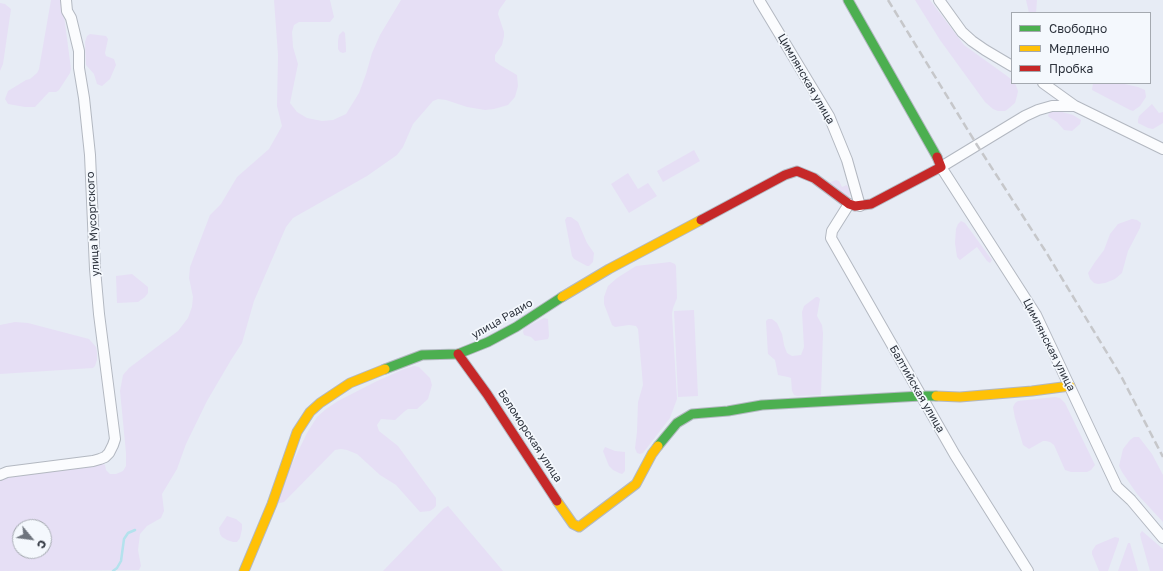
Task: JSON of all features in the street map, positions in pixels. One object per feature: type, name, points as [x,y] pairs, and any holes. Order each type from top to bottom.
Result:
[{"type":"main road","points":[[848,0],[928,139],[941,167],[871,204],[855,206],[849,204]]},
{"type":"main road","name":"улица Радио","points":[[244,571],[272,504],[297,432],[310,412],[338,390],[350,383],[422,355],[458,354],[470,350],[499,336],[609,269],[785,175],[797,171],[806,174],[849,204]]},
{"type":"main road","name":"Беломорская улица","points":[[458,354],[487,394],[566,515],[579,527],[583,526],[636,484],[652,454],[677,422],[692,414],[728,411],[742,407],[762,405],[921,396]]},
{"type":"main road","points":[[921,396],[960,397],[1070,386]]},
{"type":"street","name":"улица Мусоргского","points":[[0,475],[7,472],[93,461],[105,456],[111,448],[114,439],[99,314],[95,269],[90,155],[79,68],[79,51],[71,18],[67,11],[66,0]]},
{"type":"street","name":"Цимлянская улица","points":[[759,0],[829,116],[846,160],[860,206]]},
{"type":"street","points":[[939,0],[962,32],[985,50],[1011,65]]},
{"type":"street","points":[[1045,84],[1075,106],[1163,149]]},
{"type":"street","points":[[941,167],[1025,116],[1052,106],[1075,106]]},
{"type":"street","name":"Цимлянская улица","points":[[941,167],[1036,315],[1117,487],[1131,500],[1163,538]]},
{"type":"street","name":"Балтийская улица","points":[[849,204],[832,231],[831,238],[955,455],[1028,571]]},
{"type":"shaded area","points":[[51,0],[62,0],[71,69],[70,73],[59,90],[56,92],[49,92],[35,107],[8,104],[5,99],[8,91],[30,79],[39,69]]},
{"type":"shaded area","points":[[274,0],[330,0],[334,17],[330,22],[299,22],[294,25],[292,32],[293,47],[298,64],[290,103],[297,112],[307,118],[322,121],[333,120],[346,114],[359,93],[372,53],[380,35],[401,0],[506,0],[498,14],[504,36],[502,45],[495,55],[495,61],[517,75],[518,86],[515,97],[508,105],[485,110],[467,107],[446,100],[438,99],[433,101],[413,124],[403,147],[397,155],[367,176],[293,218],[286,227],[254,301],[242,343],[207,401],[186,444],[177,469],[162,494],[164,511],[161,518],[147,526],[140,534],[138,550],[141,566],[139,570],[0,571],[0,481],[19,474],[102,463],[105,465],[106,470],[110,474],[116,474],[123,471],[126,466],[120,391],[123,375],[129,368],[178,331],[188,318],[192,307],[193,297],[189,278],[190,267],[210,215],[221,204],[237,177],[269,149],[282,126],[277,106],[278,55]]},
{"type":"shaded area","points":[[915,0],[930,0],[964,45],[1011,79],[1011,84],[1015,84],[1018,91],[1015,103],[1005,111],[993,109],[985,102],[940,40]]},
{"type":"shaded area","points":[[1026,0],[1037,0],[1036,12],[1029,12]]},
{"type":"shaded area","points":[[0,3],[5,4],[11,9],[3,64],[0,71]]},
{"type":"shaded area","points":[[343,31],[345,33],[346,52],[343,53],[338,49],[338,41],[339,35]]},
{"type":"shaded area","points":[[90,34],[106,36],[108,39],[105,53],[106,56],[114,59],[116,65],[110,79],[102,86],[97,84],[94,74],[86,65],[85,42],[87,36]]},
{"type":"shaded area","points":[[1093,84],[1124,84],[1145,90],[1146,97],[1140,106],[1133,111],[1092,90]]},
{"type":"shaded area","points":[[1152,104],[1159,113],[1163,112],[1163,123],[1153,129],[1138,123],[1139,116]]},
{"type":"shaded area","points":[[1050,111],[1058,111],[1073,115],[1081,120],[1080,124],[1072,131],[1064,130],[1057,122],[1048,116]]},
{"type":"shaded area","points":[[694,150],[700,161],[663,182],[657,171]]},
{"type":"shaded area","points":[[628,173],[638,189],[648,183],[657,196],[629,213],[611,184]]},
{"type":"shaded area","points":[[836,180],[839,181],[842,187],[847,185],[851,192],[849,197],[828,183]]},
{"type":"shaded area","points":[[567,217],[571,217],[578,222],[587,243],[594,253],[593,262],[589,266],[574,259],[572,256],[565,220]]},
{"type":"shaded area","points":[[1132,219],[1141,223],[1128,251],[1122,273],[1115,279],[1105,283],[1094,283],[1090,279],[1088,273],[1104,250],[1110,234],[1118,224]]},
{"type":"shaded area","points":[[961,221],[965,223],[992,260],[990,263],[977,247],[960,260],[957,257],[955,243],[956,229]]},
{"type":"shaded area","points":[[670,262],[676,266],[677,298],[672,314],[677,399],[670,418],[643,453],[640,454],[637,453],[635,448],[638,402],[643,385],[638,329],[636,326],[629,325],[615,327],[612,325],[604,304],[604,297],[608,286],[617,278],[636,266]]},
{"type":"shaded area","points":[[132,274],[148,287],[148,293],[138,302],[117,303],[116,276]]},
{"type":"shaded area","points":[[816,297],[820,299],[817,316],[822,325],[823,333],[821,395],[797,396],[794,395],[792,391],[791,378],[778,375],[775,360],[768,354],[766,321],[768,319],[772,319],[777,323],[782,334],[787,353],[792,356],[801,355],[804,347],[802,312],[804,306]]},
{"type":"shaded area","points":[[694,310],[698,396],[678,397],[674,311]]},
{"type":"shaded area","points":[[544,318],[548,319],[548,339],[535,341],[531,337],[524,335],[524,328]]},
{"type":"shaded area","points":[[15,322],[28,323],[89,339],[96,347],[97,360],[95,366],[93,368],[0,374],[0,325]]},
{"type":"shaded area","points":[[414,366],[419,367],[430,378],[432,385],[428,399],[417,409],[408,409],[395,420],[381,419],[377,425],[379,431],[398,446],[436,498],[436,506],[433,509],[430,511],[420,512],[396,485],[380,475],[357,454],[341,449],[335,450],[284,502],[276,504],[275,499],[307,433],[317,417],[338,401],[375,382]]},
{"type":"shaded area","points":[[1055,397],[1060,398],[1065,403],[1095,465],[1087,472],[1071,472],[1065,470],[1054,445],[1050,442],[1043,441],[1029,449],[1023,445],[1015,418],[1013,407],[1015,403],[1018,401]]},
{"type":"shaded area","points":[[1134,437],[1139,437],[1152,454],[1163,475],[1163,522],[1137,494],[1119,466],[1123,449]]},
{"type":"shaded area","points":[[605,447],[615,451],[625,452],[625,471],[622,474],[613,470],[609,466],[603,451]]},
{"type":"shaded area","points":[[448,506],[503,571],[383,571],[443,509]]},
{"type":"shaded area","points":[[227,516],[236,519],[242,524],[240,538],[237,542],[227,540],[220,534],[219,528]]},
{"type":"shaded area","points":[[1142,531],[1163,549],[1163,571],[1150,571],[1140,534]]},
{"type":"shaded area","points":[[1115,537],[1119,538],[1119,540],[1108,571],[1099,571],[1092,551],[1096,545]]},
{"type":"shaded area","points":[[1128,543],[1130,543],[1138,571],[1118,571]]},
{"type":"waterway","points":[[113,571],[117,568],[121,561],[124,539],[128,533],[135,530]]},
{"type":"railway","points":[[888,0],[977,145],[1046,252],[1121,376],[1163,457]]},
{"type":"traffic: fast","points":[[848,0],[937,157]]},
{"type":"traffic: fast","points":[[385,369],[422,355],[458,354],[488,342],[516,327],[562,297]]},
{"type":"traffic: fast","points":[[658,446],[677,423],[692,414],[728,411],[762,405],[936,396]]},
{"type":"traffic: slow","points":[[562,297],[609,269],[701,220]]},
{"type":"traffic: slow","points":[[244,571],[272,504],[297,432],[310,412],[320,403],[350,383],[385,369]]},
{"type":"traffic: slow","points":[[936,396],[960,397],[1070,386]]},
{"type":"traffic: slow","points":[[557,501],[573,524],[579,527],[636,484],[658,446]]},
{"type":"traffic: jam","points":[[701,220],[785,175],[797,171],[814,178],[849,204],[855,206],[871,204],[941,167],[937,157]]},
{"type":"traffic: jam","points":[[458,354],[487,394],[557,501]]}]
